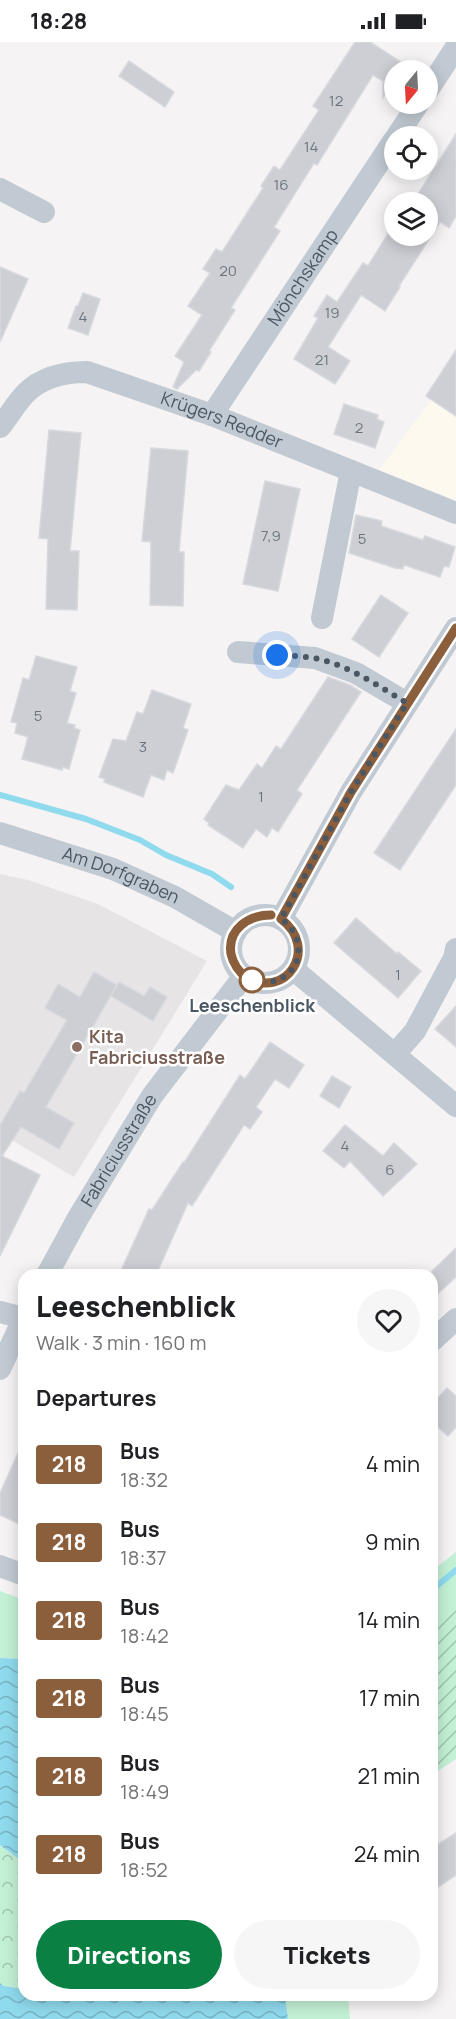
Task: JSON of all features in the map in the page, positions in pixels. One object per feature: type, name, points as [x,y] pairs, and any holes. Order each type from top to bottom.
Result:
[{"type":"street","points":[[438,75],[456,47]]},
{"type":"street","name":"Mönchskamp","points":[[212,415],[384,156]]},
{"type":"street","points":[[0,189],[44,212]]},
{"type":"street","name":"Krügers Redder","points":[[0,427],[26,393],[40,382],[69,372],[87,372],[212,415],[456,513]]},
{"type":"street","points":[[322,618],[351,471]]},
{"type":"street","points":[[281,919],[351,792],[456,628]]},
{"type":"street","points":[[238,652],[315,658],[356,673],[407,703]]},
{"type":"street","name":"Am Dorfgraben","points":[[0,833],[113,869],[175,897],[236,932]]},
{"type":"street","points":[[261,915],[271,915],[281,919],[295,932],[298,942],[299,951],[292,969],[284,977],[274,982],[263,983],[244,976],[235,965],[231,954],[236,932],[242,924],[261,915]]},
{"type":"street","points":[[395,1054],[415,1031],[454,958],[456,949]]},
{"type":"street","points":[[292,969],[456,1106]]},
{"type":"street","name":"Fabriciusstraße","points":[[50,1269],[78,1218],[152,1096],[244,976]]},
{"type":"street","points":[[0,1312],[18,1316]]},
{"type":"street","points":[[438,1336],[456,1319]]},
{"type":"street","points":[[0,1369],[18,1331]]},
{"type":"street","points":[[0,1566],[18,1573]]},
{"type":"shaded area","points":[[456,350],[456,500],[379,470],[431,400],[426,396]]},
{"type":"shaded area","name":"Kita Fabriciusstraße","points":[[0,874],[28,880],[98,904],[207,961],[74,1177],[0,1133]]},
{"type":"green space","points":[[456,1552],[456,1610],[438,1625],[438,1566]]},
{"type":"green space","points":[[0,1591],[18,1598],[18,1659],[0,1658]]},
{"type":"green space","points":[[456,1610],[456,1759],[438,1771],[438,1625]]},
{"type":"green space","points":[[0,1845],[18,1858],[18,1988],[0,1983]]},
{"type":"green space","points":[[286,2001],[348,2001],[350,2019],[288,2019]]},
{"type":"water","points":[[0,1658],[18,1659],[18,1858],[0,1845]]},
{"type":"water","points":[[0,1983],[18,1988],[18,2001],[286,2001],[288,2019],[0,2019]]},
{"type":"building","points":[[355,42],[370,42],[398,60],[384,60],[383,97],[383,81],[373,75],[317,165],[314,163],[274,227],[280,231],[231,308],[235,310],[209,351],[211,352],[199,371],[196,370],[177,389],[173,387],[184,362],[175,356],[202,315],[188,306],[210,273],[203,269],[216,249],[222,252],[263,188],[261,186],[274,166],[280,170],[319,110],[313,106]]},
{"type":"building","points":[[129,61],[174,92],[165,107],[119,76]]},
{"type":"building","points":[[456,134],[456,216],[449,228],[440,222],[438,225],[438,192],[419,192],[427,180],[438,180],[438,162]]},
{"type":"building","points":[[384,240],[384,246],[425,246],[385,311],[361,295],[328,347],[350,361],[335,384],[294,359],[318,318],[314,316],[327,295],[337,302],[363,263],[368,266]]},
{"type":"building","points":[[0,267],[28,279],[0,342]]},
{"type":"building","points":[[83,293],[100,299],[88,335],[68,328]]},
{"type":"building","points":[[456,350],[456,416],[426,396]]},
{"type":"building","points":[[344,404],[378,415],[377,419],[384,422],[375,448],[334,434]]},
{"type":"building","points":[[49,430],[81,433],[70,551],[79,551],[77,610],[46,609],[48,539],[39,538]]},
{"type":"building","points":[[151,448],[188,451],[179,552],[184,552],[183,606],[150,605],[151,542],[142,541]]},
{"type":"building","points":[[265,481],[300,489],[278,591],[243,584]]},
{"type":"building","points":[[356,515],[382,521],[381,526],[423,540],[425,536],[455,547],[449,567],[444,566],[440,577],[404,565],[403,569],[395,568],[349,553]]},
{"type":"building","points":[[381,595],[408,613],[379,657],[352,639]]},
{"type":"building","points":[[36,656],[77,667],[70,691],[76,693],[67,723],[75,725],[74,728],[80,730],[69,769],[63,767],[62,770],[22,759],[28,737],[15,733],[17,723],[11,722],[23,678],[29,680]]},
{"type":"building","points":[[328,677],[350,685],[361,692],[297,790],[302,794],[278,832],[272,828],[267,837],[256,829],[243,848],[208,825],[209,823],[204,819],[226,785],[239,790],[257,764],[262,768],[276,746],[281,749]]},
{"type":"building","points":[[152,690],[191,704],[183,728],[188,730],[173,773],[167,770],[164,780],[151,775],[143,797],[104,782],[105,779],[99,777],[113,739],[126,741],[137,712],[143,714]]},
{"type":"building","points":[[456,729],[456,785],[400,870],[374,853]]},
{"type":"building","points":[[356,918],[397,954],[398,952],[421,971],[398,998],[334,943]]},
{"type":"building","points":[[94,972],[117,985],[46,1107],[74,1123],[59,1149],[21,1127],[2,1156],[40,1175],[0,1256],[0,1125],[20,1091],[24,1093],[67,1020],[45,1008],[58,984],[80,997]]},
{"type":"building","points":[[119,982],[144,996],[150,987],[167,997],[153,1021],[111,996]]},
{"type":"building","points":[[456,1006],[456,1047],[435,1029]]},
{"type":"building","points":[[270,1042],[304,1065],[289,1088],[275,1079],[256,1107],[262,1112],[250,1129],[244,1125],[192,1206],[188,1203],[159,1269],[122,1269],[149,1209],[152,1210],[184,1163],[240,1075],[245,1079]]},
{"type":"building","points":[[332,1076],[351,1087],[339,1108],[320,1096]]},
{"type":"building","points":[[345,1125],[383,1156],[394,1143],[417,1164],[383,1196],[350,1161],[344,1168],[323,1151]]},
{"type":"building","points":[[456,1248],[456,1277],[438,1294],[438,1269],[434,1269]]},
{"type":"building","points":[[447,1388],[456,1396],[456,1427],[448,1436],[438,1427],[438,1398]]},
{"type":"building","points":[[18,1453],[18,1523],[0,1515],[0,1493]]},
{"type":"building","points":[[456,1833],[456,1875],[438,1887],[438,1844]]},
{"type":"waterway","points":[[0,795],[86,819],[140,840],[166,855],[212,874],[231,887]]},
{"type":"waterway","points":[[438,1585],[456,1570]]},
{"type":"bus line","name":"218","points":[[271,915],[251,918],[242,924],[232,943],[231,954],[235,965],[242,974],[263,983],[274,982],[284,977],[297,961],[299,951],[295,932],[281,919],[351,792],[456,628]]},
{"type":"place","name":"Leeschenblick","points":[[252,980]]},
{"type":"place","name":"Kita Fabriciusstraße","points":[[77,1047]]},
{"type":"route","points":[[252,980],[263,983],[274,982],[284,977],[297,961],[299,951],[295,932],[281,919],[351,792],[407,703],[356,673],[333,664],[315,658],[277,655]]}]
